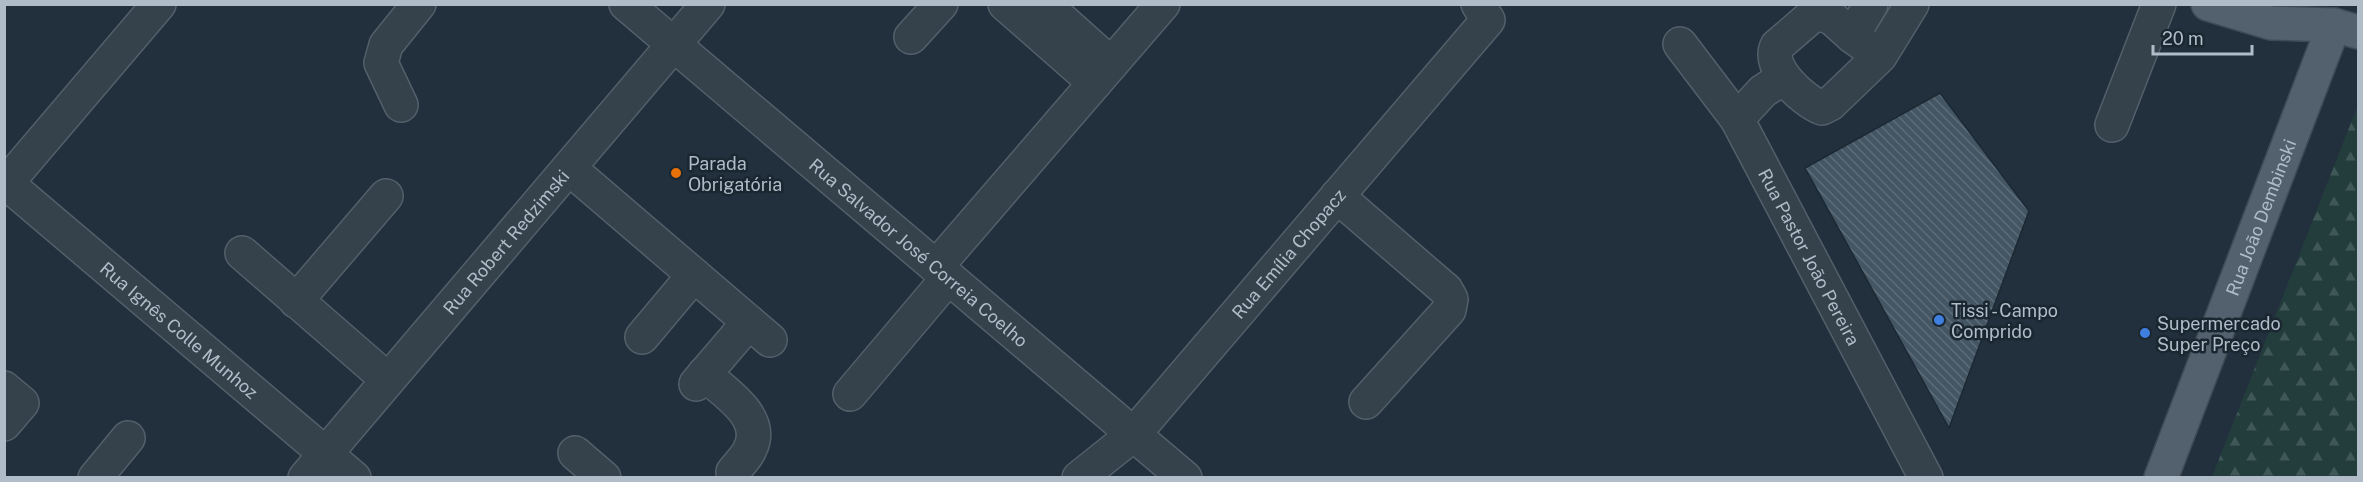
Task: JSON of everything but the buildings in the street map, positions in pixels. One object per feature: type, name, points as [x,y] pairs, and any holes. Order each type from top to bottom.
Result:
[{"type":"main road","points":[[2208,4],[2271,23],[2346,28]]},
{"type":"main road","points":[[2306,4],[2346,28]]},
{"type":"main road","name":"Rua João Dembinski","points":[[2161,477],[2346,28]]},
{"type":"street","points":[[5,183],[159,4]]},
{"type":"street","points":[[401,105],[381,63],[386,45],[419,4]]},
{"type":"street","name":"Rua Salvador José Correia Coelho","points":[[626,4],[1185,477]]},
{"type":"street","name":"Rua Robert Redzimski","points":[[304,477],[708,4]]},
{"type":"street","points":[[911,38],[941,4]]},
{"type":"street","points":[[1005,4],[1103,73]]},
{"type":"street","points":[[1044,4],[1103,73]]},
{"type":"street","points":[[850,394],[942,272],[1103,73],[1163,4]]},
{"type":"street","points":[[1852,36],[1871,4]]},
{"type":"street","points":[[1880,56],[1832,18],[1823,15],[1813,15],[1774,51],[1783,78],[1815,105],[1822,108],[1830,104],[1880,56],[1912,4]]},
{"type":"street","points":[[2112,125],[2159,4]]},
{"type":"street","name":"Rua Emília Chopacz","points":[[1079,477],[1134,434],[1337,196],[1483,9]]},
{"type":"street","name":"Rua Pastor João Pereira","points":[[1680,44],[1737,119],[1926,477]]},
{"type":"street","points":[[1737,119],[1763,91],[1783,78]]},
{"type":"street","points":[[569,168],[760,331],[700,379],[745,410],[754,428],[751,448],[733,472]]},
{"type":"street","name":"Rua Ignês Colle Munhoz","points":[[5,183],[354,477]]},
{"type":"street","points":[[296,301],[386,196]]},
{"type":"street","points":[[1337,196],[1446,290],[1451,299],[1449,310],[1366,402]]},
{"type":"street","points":[[242,253],[388,380]]},
{"type":"street","points":[[642,337],[694,275]]},
{"type":"street","points":[[4,388],[22,403],[4,424]]},
{"type":"street","points":[[95,477],[128,438]]},
{"type":"street","points":[[575,453],[604,477]]},
{"type":"green space","points":[[2358,105],[2358,477],[2212,477]]},
{"type":"place","name":"Parada Obrigatória","points":[[676,173]]},
{"type":"place","name":"Tissi - Campo Comprido","points":[[1939,320]]},
{"type":"place","name":"Supermercado Super Preço","points":[[2145,333]]}]
